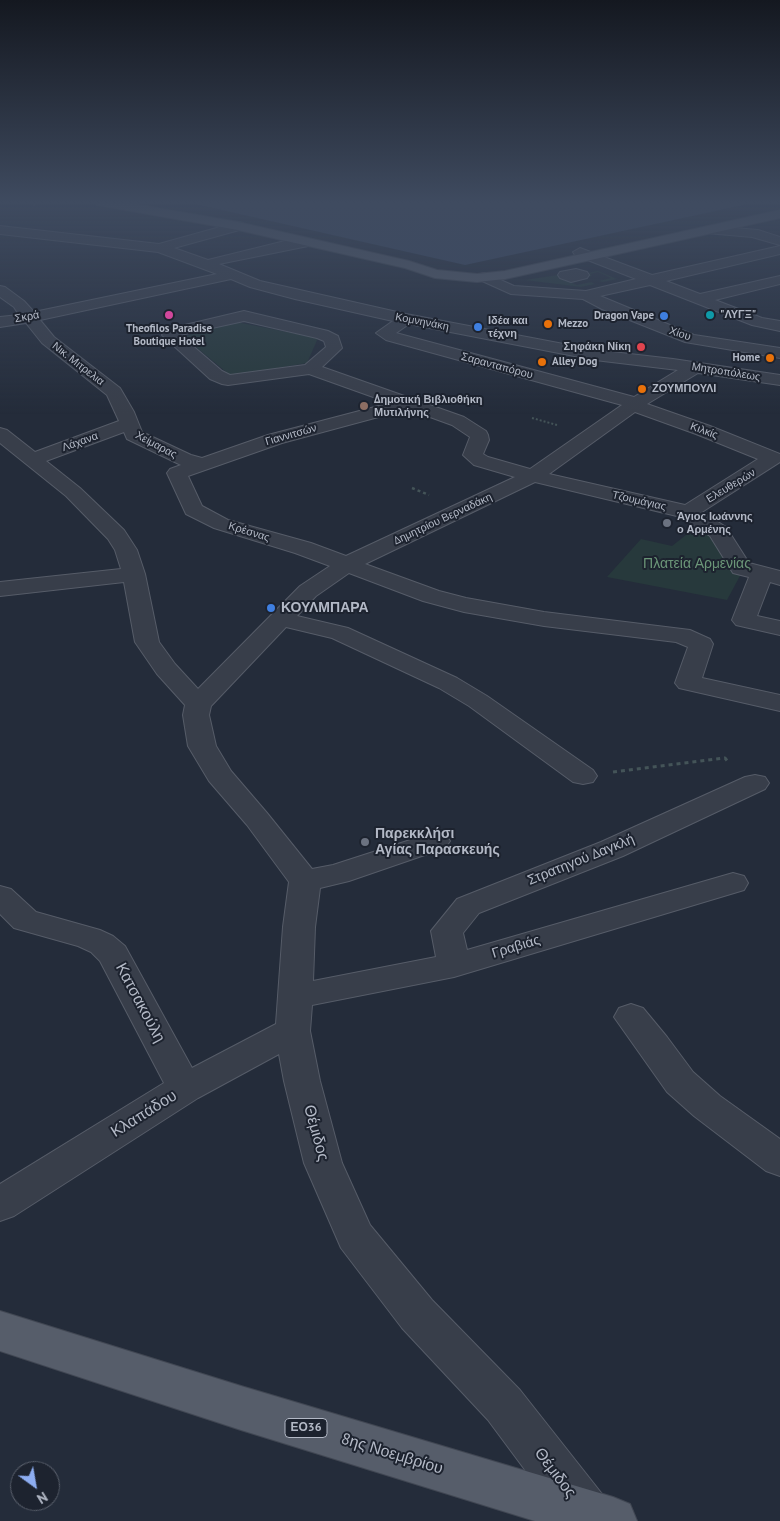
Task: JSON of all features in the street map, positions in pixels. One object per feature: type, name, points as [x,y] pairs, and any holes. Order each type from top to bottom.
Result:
[{"type":"main road","points":[[429,272],[485,277],[517,272]]},
{"type":"main road","name":"8ης Νοεμβρίου","points":[[0,1331],[241,1408],[599,1516]]},
{"type":"street","name":"Κομνηνάκη","points":[[223,272],[300,296],[406,319],[595,355],[673,364]]},
{"type":"street","points":[[629,272],[758,322],[775,322]]},
{"type":"street","points":[[485,277],[510,290],[651,281],[687,272]]},
{"type":"street","name":"Σκρά","points":[[0,322],[28,318],[230,275]]},
{"type":"street","points":[[698,299],[780,280]]},
{"type":"street","name":"Χίου","points":[[578,286],[615,310],[692,339],[780,353]]},
{"type":"street","name":"Νικ. Μιτρελια","points":[[0,290],[19,304],[28,318],[48,340],[114,392],[127,418]]},
{"type":"street","points":[[252,318],[300,296]]},
{"type":"street","points":[[310,369],[334,348],[332,339],[322,334],[252,318],[239,317],[174,332],[170,335],[223,379],[238,380],[310,369],[407,404]]},
{"type":"street","name":"Σαρανταπόρου","points":[[406,319],[384,333],[392,338],[603,394],[634,405]]},
{"type":"street","points":[[673,364],[670,356],[678,347],[692,339],[775,322]]},
{"type":"street","points":[[733,330],[780,340]]},
{"type":"street","name":"Μητροπόλεως","points":[[673,364],[780,380]]},
{"type":"street","name":"Δημητρίου Βερναδάκη","points":[[198,704],[308,591],[345,565],[533,476],[594,435],[634,405],[692,369],[673,364]]},
{"type":"street","name":"Γιαννιτσών","points":[[177,473],[200,463],[275,439],[407,404]]},
{"type":"street","name":"Τζουμάγιας","points":[[407,404],[458,421],[474,432],[480,437],[473,455],[474,458],[533,476],[688,512],[718,532],[731,549],[738,564],[764,575]]},
{"type":"street","name":"Κιλκίς","points":[[634,405],[773,458]]},
{"type":"street","name":"Λάχανα","points":[[32,460],[127,418]]},
{"type":"street","name":"Χείμαρας","points":[[127,418],[134,435],[139,439],[185,460],[200,463]]},
{"type":"street","points":[[703,430],[719,422],[751,430]]},
{"type":"street","points":[[0,434],[73,492],[116,535],[126,550],[134,574],[147,642],[166,669],[198,704],[196,715],[202,746],[219,775],[258,819],[305,881],[338,874],[435,841]]},
{"type":"street","name":"Ελευθερών","points":[[688,512],[773,458]]},
{"type":"street","name":"Κρέσνας","points":[[177,473],[193,510],[221,524],[303,548],[432,596],[464,605],[544,619],[681,635],[701,644],[688,683],[780,702]]},
{"type":"street","points":[[0,589],[134,574]]},
{"type":"street","points":[[764,575],[744,620],[780,628]]},
{"type":"street","points":[[281,619],[340,633],[448,683],[478,701],[583,776]]},
{"type":"street","name":"Στρατηγού Δαγκλή","points":[[454,965],[447,931],[468,906],[612,849],[743,775]]},
{"type":"street","name":"Θέμιδος","points":[[305,881],[299,927],[294,1013],[302,1081],[323,1163],[355,1236],[417,1314],[504,1405],[599,1516]]},
{"type":"street","name":"Γραβιάς","points":[[294,1013],[732,882]]},
{"type":"street","name":"Κατσακούλη","points":[[0,896],[25,920],[89,938],[102,944],[113,954],[185,1088]]},
{"type":"street","name":"Κλαπάδου","points":[[0,1204],[185,1088],[294,1013]]},
{"type":"street","points":[[631,1017],[655,1046],[680,1082],[707,1106],[780,1160]]},
{"type":"path","points":[[583,776],[725,758],[743,775]]},
{"type":"green space","points":[[578,272],[600,272],[617,279],[599,281],[611,278],[598,272],[590,274],[592,276],[564,280],[577,285],[591,282],[595,284],[581,287],[525,280]]},
{"type":"green space","points":[[231,321],[318,338],[307,363],[231,376],[184,337]]},
{"type":"green space","name":"Πλατεία Αρμενίας","points":[[700,524],[708,529],[741,574],[727,600],[607,577],[641,539],[672,546]]},
{"type":"place","name":"Theofilos Paradise Boutique Hotel","points":[[169,315]]},
{"type":"place","name":"\"ΛΥΓΞ\"","points":[[710,315]]},
{"type":"place","name":"Dragon Vape","points":[[664,316]]},
{"type":"place","name":"Mezzo","points":[[548,324]]},
{"type":"place","name":"Ιδέα και τέχνη","points":[[478,327]]},
{"type":"place","name":"Σηφάκη Νίκη","points":[[641,347]]},
{"type":"place","name":"Home","points":[[770,358]]},
{"type":"place","name":"Alley Dog","points":[[542,362]]},
{"type":"place","name":"ΖΟΥΜΠΟΥΛΙ","points":[[642,389]]},
{"type":"place","name":"Δημοτική Βιβλιοθήκη Μυτιλήνης","points":[[364,406]]},
{"type":"place","name":"Άγιος Ιωάννης ο Αρμένης","points":[[667,523]]},
{"type":"place","name":"ΚΟΥΛΜΠΑΡΑ","points":[[271,608]]},
{"type":"place","name":"Παρεκκλήσι Αγίας Παρασκευής","points":[[365,842]]}]
